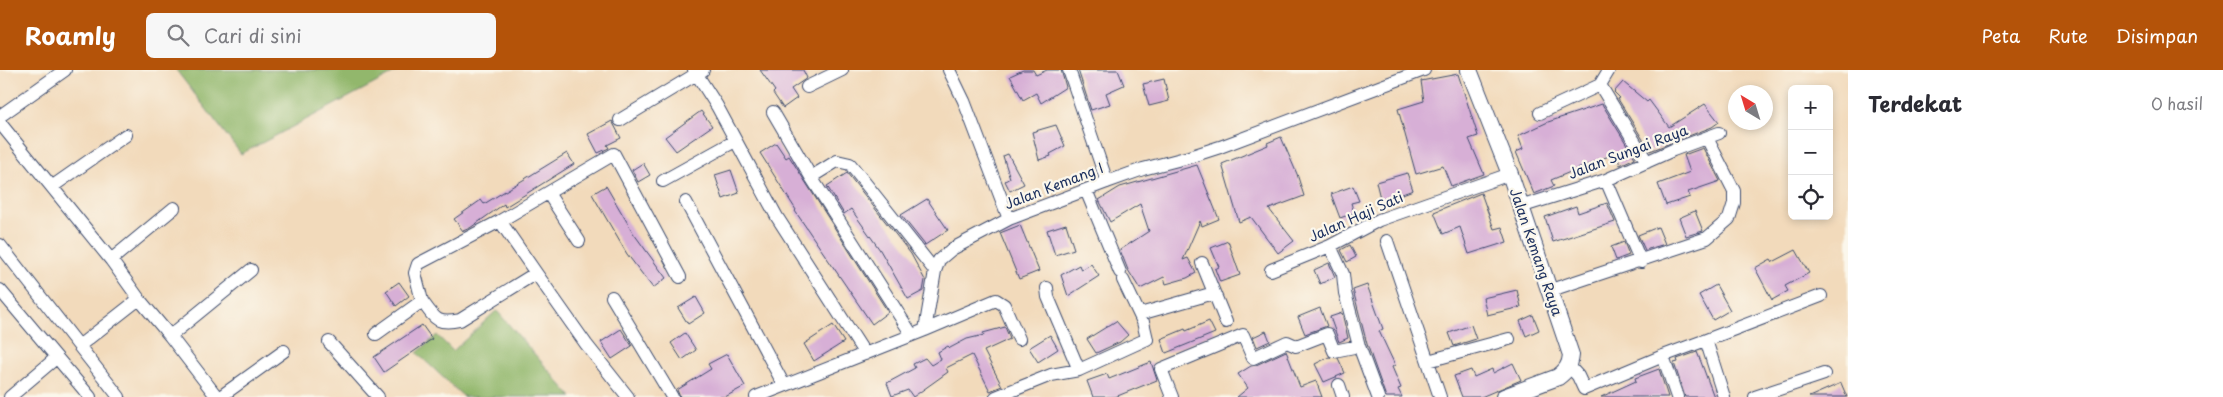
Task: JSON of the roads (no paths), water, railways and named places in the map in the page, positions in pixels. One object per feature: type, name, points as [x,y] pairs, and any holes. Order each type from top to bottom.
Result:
[{"type":"street","points":[[0,116],[65,70]]},
{"type":"street","points":[[807,88],[842,70]]},
{"type":"street","points":[[950,70],[964,101],[1009,219]]},
{"type":"street","points":[[1068,70],[1107,182]]},
{"type":"street","name":"Jalan Kemang I","points":[[925,330],[935,271],[939,260],[952,249],[1009,219],[1143,169],[1189,158],[1220,147],[1424,70]]},
{"type":"street","name":"Jalan Kemang Raya","points":[[1469,70],[1510,174],[1571,355],[1569,366]]},
{"type":"street","points":[[1540,113],[1600,85],[1609,70]]},
{"type":"street","points":[[620,120],[698,71],[777,218],[865,354]]},
{"type":"street","points":[[1600,85],[1647,162]]},
{"type":"street","points":[[773,112],[811,176],[912,335]]},
{"type":"street","points":[[0,123],[53,186],[139,299],[218,397],[284,351]]},
{"type":"street","name":"Jalan Sungai Raya","points":[[1520,208],[1606,180],[1719,133]]},
{"type":"street","points":[[53,186],[126,135]]},
{"type":"street","points":[[1548,291],[1641,262],[1707,238],[1729,219],[1734,203],[1734,191],[1707,138]]},
{"type":"street","points":[[663,181],[735,140]]},
{"type":"street","points":[[536,272],[460,320],[446,323],[435,319],[422,301],[415,272],[418,264],[500,221],[614,154],[680,277]]},
{"type":"street","points":[[811,176],[836,161],[850,164],[935,271]]},
{"type":"street","name":"Jalan Haji Sati","points":[[1271,270],[1330,246],[1379,220],[1510,174]]},
{"type":"street","points":[[1606,180],[1641,262]]},
{"type":"street","points":[[996,397],[1050,375],[1079,370],[1147,339],[1140,314],[1086,190]]},
{"type":"street","points":[[548,192],[579,241]]},
{"type":"street","points":[[686,202],[784,385]]},
{"type":"street","points":[[111,260],[174,208]]},
{"type":"street","points":[[500,221],[586,344],[628,397]]},
{"type":"street","points":[[1387,241],[1440,397]]},
{"type":"street","points":[[0,245],[119,397]]},
{"type":"street","points":[[1330,246],[1343,274],[1345,293],[1360,346],[1378,397]]},
{"type":"street","points":[[1202,263],[1226,322]]},
{"type":"street","points":[[170,336],[251,270]]},
{"type":"street","points":[[1047,288],[1048,297],[1079,370]]},
{"type":"street","points":[[0,290],[90,397]]},
{"type":"street","points":[[1140,314],[1214,293]]},
{"type":"street","points":[[1504,397],[1558,377],[1569,366],[1578,376],[1586,393],[1663,356],[1821,296]]},
{"type":"street","points":[[612,298],[672,397]]},
{"type":"street","points":[[78,346],[139,299]]},
{"type":"street","points":[[756,397],[996,300],[1004,305],[1018,339]]},
{"type":"street","points":[[376,334],[422,301]]},
{"type":"street","points":[[1169,396],[1162,369],[1243,335],[1253,358],[1287,342],[1296,346],[1327,334],[1334,351],[1360,346]]},
{"type":"street","points":[[1428,361],[1509,339]]},
{"type":"street","points":[[1706,340],[1724,397]]},
{"type":"street","points":[[329,342],[378,397]]},
{"type":"street","points":[[1663,356],[1677,397]]},
{"type":"street","points":[[10,397],[56,358]]},
{"type":"street","points":[[1755,397],[1824,374]]}]
